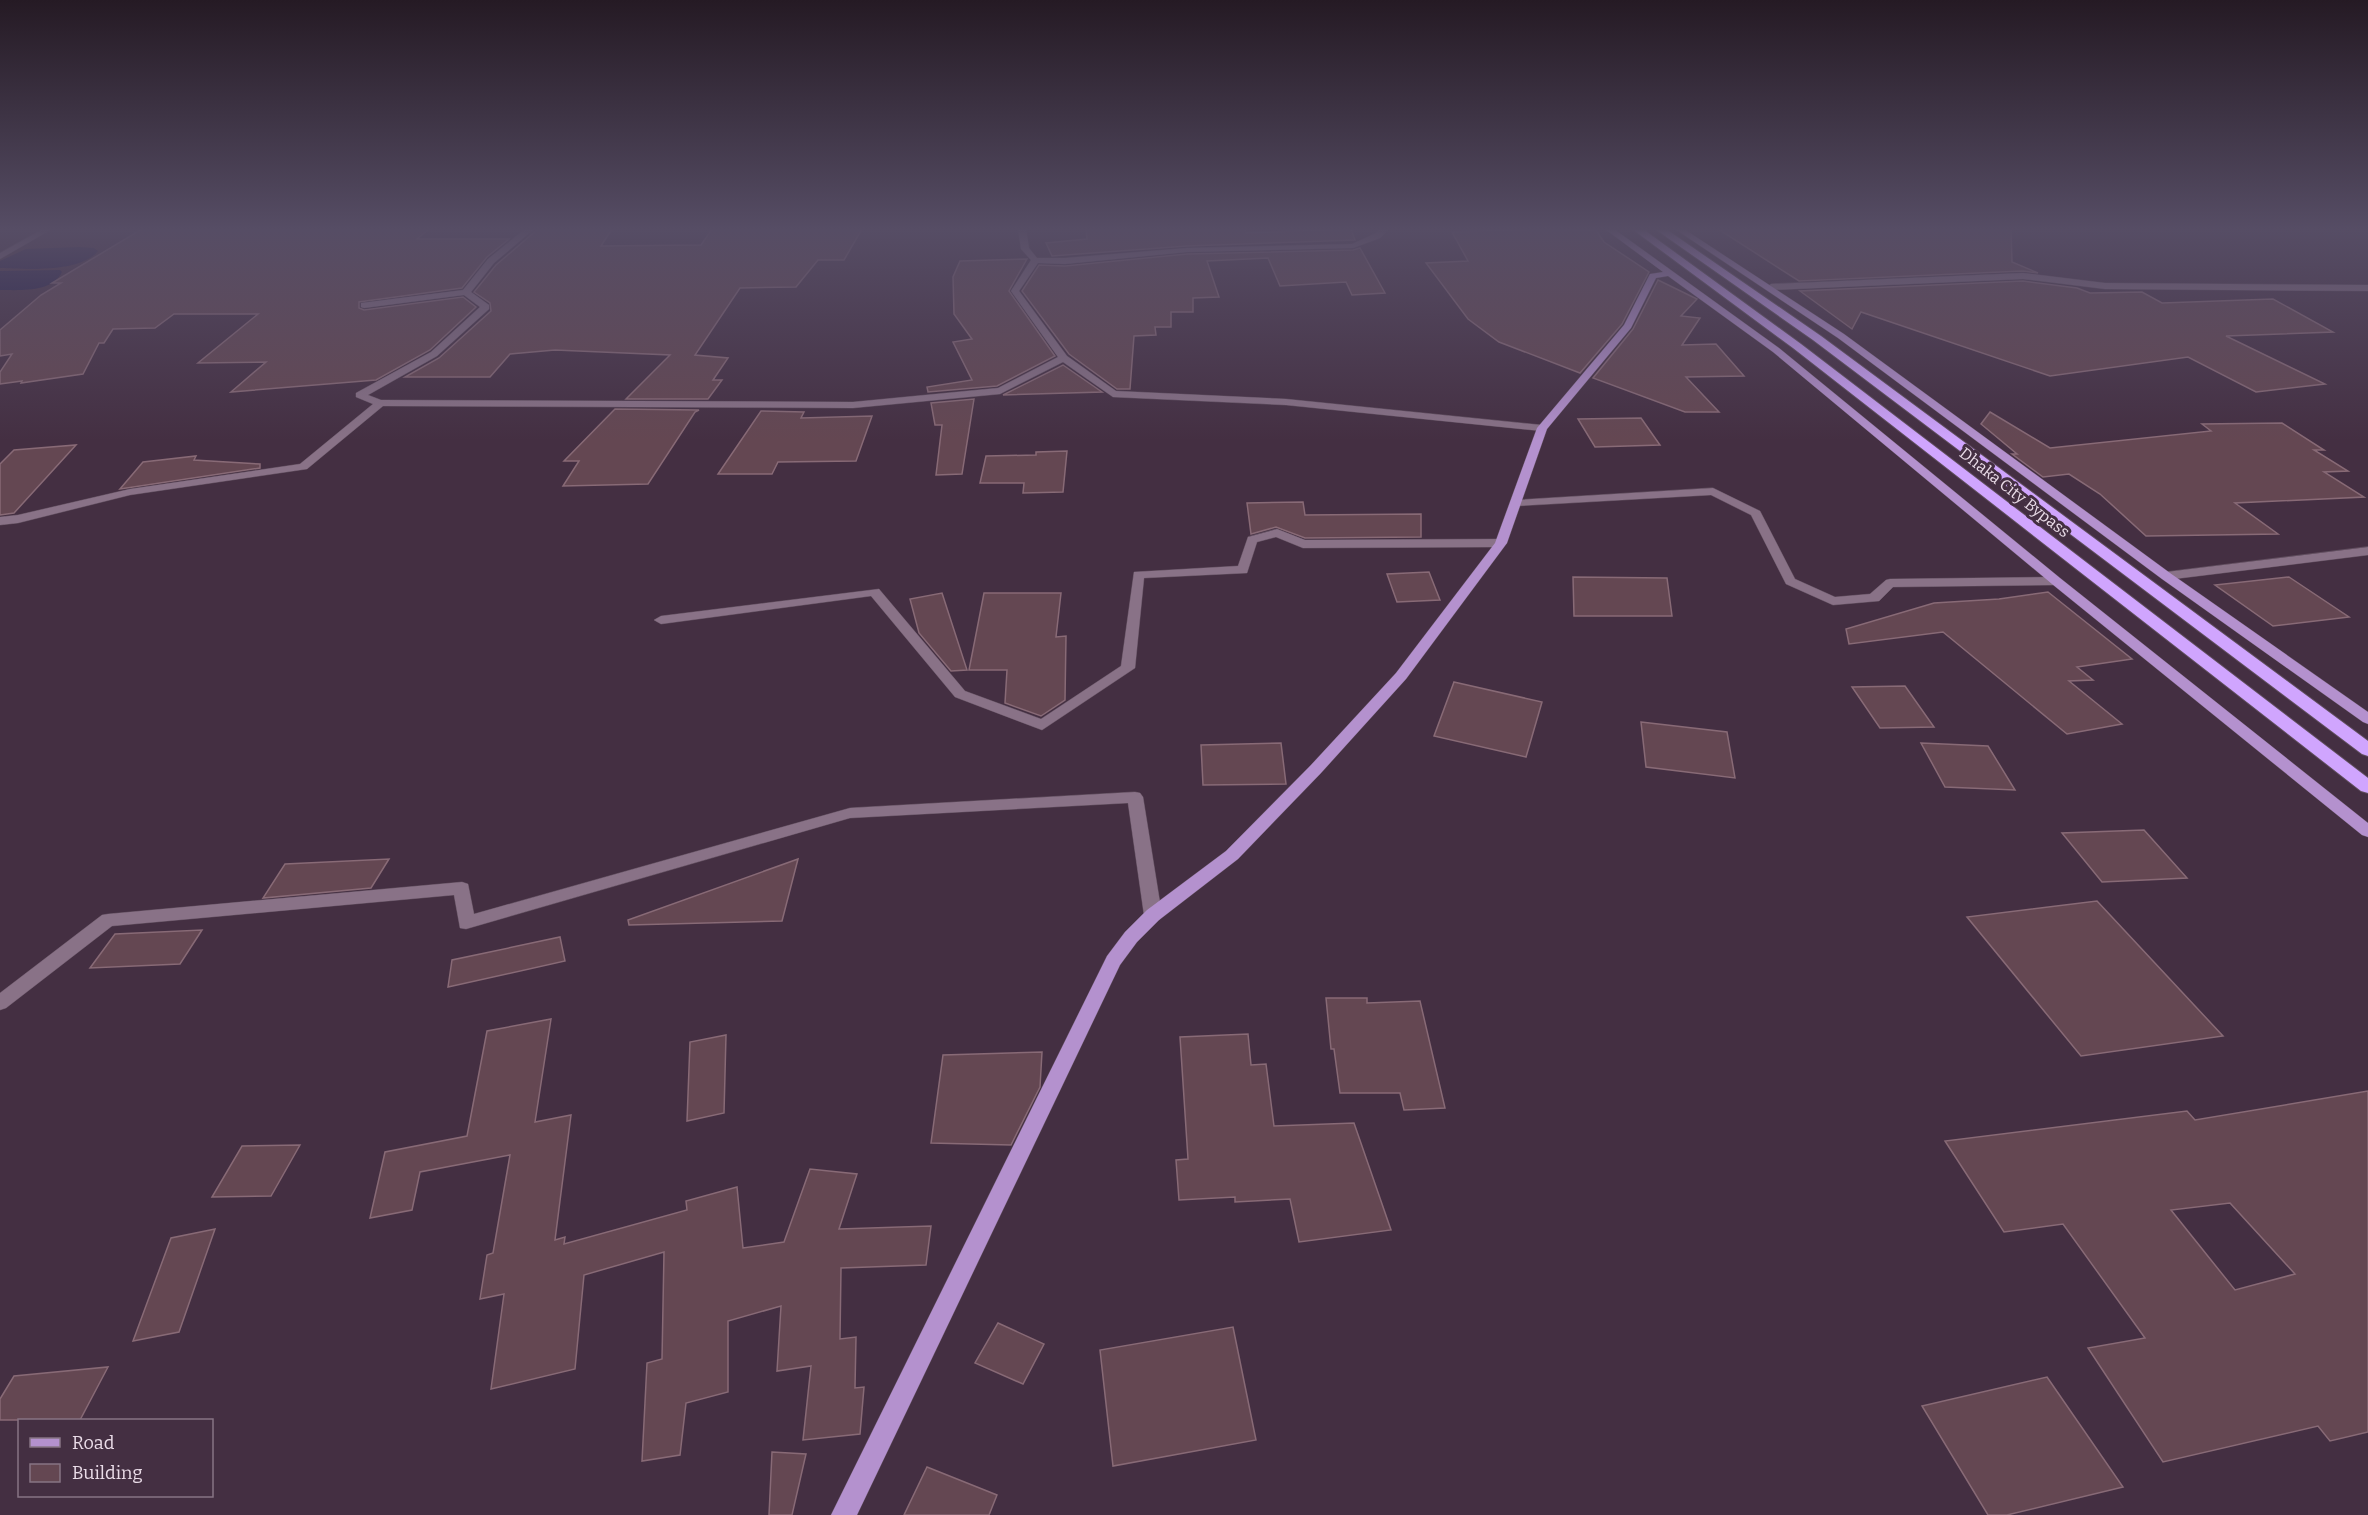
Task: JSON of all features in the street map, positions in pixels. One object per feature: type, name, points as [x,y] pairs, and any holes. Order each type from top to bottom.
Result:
[{"type":"highway","name":"Dhaka City Bypass","points":[[1733,300],[1806,353],[2368,787]]},
{"type":"highway","name":"Dhaka City Bypass","points":[[1763,300],[2368,750]]},
{"type":"main road","points":[[844,1515],[1113,961],[1131,937],[1153,915],[1232,855],[1316,769],[1401,676],[1501,543],[1542,428],[1628,326],[1641,300]]},
{"type":"main road","points":[[1708,300],[1776,350],[2056,581],[2368,831]]},
{"type":"main road","points":[[1789,300],[1914,388],[2166,576],[2368,720]]},
{"type":"street","points":[[364,305],[406,300]]},
{"type":"street","points":[[476,300],[486,307],[434,354],[360,395],[380,403],[853,405],[1000,391],[1064,358]]},
{"type":"street","points":[[1020,300],[1064,358],[1113,394],[1286,402],[1542,428]]},
{"type":"street","points":[[0,521],[18,519],[130,492],[303,467],[380,403]]},
{"type":"street","points":[[1517,503],[1713,491],[1756,513],[1790,581],[1833,601],[1874,598],[1890,583],[2056,581]]},
{"type":"street","points":[[661,620],[874,592],[960,694],[1042,725],[1128,668],[1138,575],[1243,570],[1252,540],[1277,533],[1303,544],[1501,543]]},
{"type":"street","points":[[2166,576],[2368,551]]},
{"type":"street","points":[[0,1003],[108,920],[462,888],[466,924],[850,813],[1135,797],[1153,915]]},
{"type":"building","points":[[35,300],[376,300],[359,302],[359,308],[364,310],[442,300],[467,300],[476,307],[430,350],[376,380],[231,392],[266,362],[198,363],[258,314],[174,314],[155,328],[113,329],[104,343],[99,343],[83,374],[21,383],[22,381],[0,384],[0,372],[12,354],[0,356],[0,330]]},
{"type":"building","points":[[485,300],[732,300],[695,355],[728,358],[713,380],[722,380],[708,399],[626,399],[670,355],[555,350],[510,354],[490,377],[405,377],[439,358],[491,311],[490,303]]},
{"type":"building","points":[[954,300],[1015,300],[1055,356],[997,386],[928,392],[927,387],[972,380],[953,342],[972,339],[954,314]]},
{"type":"building","points":[[1028,300],[1193,300],[1193,312],[1171,312],[1171,327],[1155,327],[1156,335],[1134,336],[1130,389],[1117,389],[1069,354]]},
{"type":"building","points":[[1454,300],[1635,300],[1622,324],[1580,373],[1499,342],[1468,319]]},
{"type":"building","points":[[1648,300],[1696,300],[1681,316],[1700,318],[1682,345],[1716,344],[1744,376],[1686,377],[1719,412],[1685,412],[1593,378],[1633,329]]},
{"type":"building","points":[[1812,300],[2156,300],[2162,303],[2274,300],[2333,332],[2226,336],[2325,384],[2256,392],[2188,357],[2050,376],[1861,312],[1852,329]]},
{"type":"building","points":[[1063,365],[1102,392],[1003,395]]},
{"type":"building","points":[[974,399],[962,474],[936,475],[942,425],[935,425],[931,403]]},
{"type":"building","points":[[615,409],[699,410],[695,412],[648,484],[563,486],[579,461],[564,461]]},
{"type":"building","points":[[761,411],[804,412],[801,418],[872,416],[856,461],[778,462],[772,474],[718,474]]},
{"type":"building","points":[[1990,412],[2050,448],[2211,431],[2202,424],[2282,423],[2324,450],[2314,450],[2348,471],[2324,472],[2364,497],[2235,503],[2278,534],[2146,536],[2100,494],[2069,474],[2043,477],[2012,454],[2017,454],[1981,424]]},
{"type":"building","points":[[1641,418],[1660,445],[1595,447],[1578,419]]},
{"type":"building","points":[[76,445],[14,513],[0,515],[0,464],[14,450]]},
{"type":"building","points":[[1067,451],[1063,492],[1023,493],[1024,483],[980,483],[986,456],[1036,455],[1036,452]]},
{"type":"building","points":[[196,456],[194,460],[260,464],[260,468],[120,489],[143,462]]},
{"type":"building","points":[[1303,502],[1305,515],[1421,514],[1421,537],[1305,538],[1276,527],[1251,534],[1247,503]]},
{"type":"building","points":[[1429,572],[1440,600],[1397,602],[1387,574]]},
{"type":"building","points":[[1573,577],[1667,578],[1672,616],[1574,616]]},
{"type":"building","points":[[2289,577],[2349,617],[2273,626],[2215,585]]},
{"type":"building","points":[[2048,592],[2132,659],[2077,667],[2093,680],[2069,681],[2122,724],[2067,734],[1943,632],[1849,644],[1846,629],[1934,603],[1999,599]]},
{"type":"building","points":[[942,593],[967,670],[951,671],[919,633],[910,599]]},
{"type":"building","points":[[984,593],[1061,593],[1056,637],[1066,636],[1065,700],[1041,716],[1005,703],[1007,670],[969,670]]},
{"type":"building","points":[[1454,682],[1542,702],[1526,757],[1434,736]]},
{"type":"building","points":[[1905,686],[1934,727],[1880,728],[1852,687]]},
{"type":"building","points":[[1641,722],[1727,732],[1735,778],[1646,767]]},
{"type":"building","points":[[1281,743],[1286,784],[1203,785],[1201,745]]},
{"type":"building","points":[[1921,743],[1988,746],[2015,790],[1945,787]]},
{"type":"building","points":[[2144,830],[2187,878],[2102,882],[2062,833]]},
{"type":"building","points":[[389,859],[371,888],[263,898],[285,864]]},
{"type":"building","points":[[798,859],[782,921],[629,925],[628,920]]},
{"type":"building","points":[[2097,901],[2223,1036],[2081,1056],[1967,917]]},
{"type":"building","points":[[202,930],[180,964],[90,968],[115,934]]},
{"type":"building","points":[[560,937],[565,961],[448,987],[452,960]]},
{"type":"building","points":[[1326,998],[1367,998],[1367,1003],[1420,1001],[1445,1108],[1404,1110],[1400,1093],[1340,1093],[1334,1049],[1331,1049]]},
{"type":"building","points":[[551,1019],[535,1122],[571,1115],[555,1240],[565,1237],[564,1244],[687,1210],[686,1201],[737,1187],[743,1248],[784,1242],[810,1169],[857,1174],[839,1229],[931,1226],[926,1265],[841,1268],[840,1339],[856,1337],[855,1388],[864,1387],[860,1434],[803,1440],[811,1366],[777,1371],[781,1306],[728,1321],[728,1392],[686,1403],[680,1455],[642,1461],[647,1363],[662,1359],[664,1252],[584,1275],[575,1369],[491,1389],[504,1294],[480,1299],[487,1255],[493,1253],[510,1155],[420,1172],[412,1210],[370,1218],[385,1152],[467,1136],[487,1031]]},
{"type":"building","points":[[1248,1034],[1251,1065],[1266,1064],[1274,1126],[1354,1123],[1391,1230],[1299,1242],[1290,1199],[1235,1202],[1235,1197],[1179,1200],[1176,1160],[1188,1159],[1180,1037]]},
{"type":"building","points":[[726,1035],[724,1113],[687,1121],[690,1042]]},
{"type":"building","points":[[1042,1052],[1040,1087],[1011,1145],[931,1143],[943,1055]]},
{"type":"building","points":[[2368,1091],[2368,1432],[2330,1441],[2318,1426],[2163,1462],[2088,1348],[2145,1338],[2063,1224],[2004,1232],[1945,1141],[2187,1111],[2195,1120]],"holes":[[[2230,1203],[2295,1274],[2235,1290],[2171,1210]]]},
{"type":"building","points":[[300,1145],[271,1196],[212,1197],[242,1146]]},
{"type":"building","points":[[215,1229],[179,1332],[133,1341],[171,1238]]},
{"type":"building","points":[[998,1323],[1044,1344],[1023,1384],[975,1363]]},
{"type":"building","points":[[1233,1327],[1256,1440],[1113,1466],[1100,1350]]},
{"type":"building","points":[[108,1367],[81,1419],[0,1420],[0,1399],[14,1376]]},
{"type":"building","points":[[2047,1377],[2123,1487],[2007,1515],[1988,1515],[1922,1406]]},
{"type":"building","points":[[772,1452],[806,1454],[792,1515],[769,1515]]},
{"type":"building","points":[[927,1467],[997,1495],[989,1515],[904,1515]]}]
